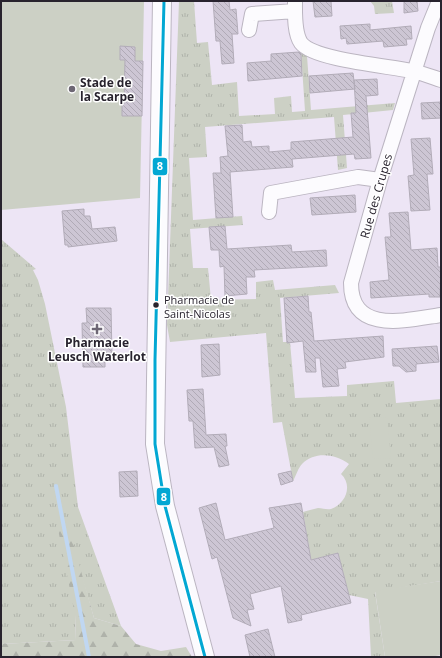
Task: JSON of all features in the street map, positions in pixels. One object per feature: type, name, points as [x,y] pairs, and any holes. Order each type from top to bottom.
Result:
[{"type":"main road","points":[[163,5],[155,360],[155,444],[160,484],[165,506],[205,657]]},
{"type":"street","name":"Rue des Crupes","points":[[439,1],[414,71],[380,180],[351,284],[351,297],[358,309],[367,317],[374,320],[416,319],[441,315]]},
{"type":"street","points":[[249,30],[252,14],[295,6],[298,33],[301,42],[307,49],[343,59],[414,71],[441,80]]},
{"type":"street","points":[[269,212],[271,193],[358,176],[380,180]]},
{"type":"green space","name":"Stade de la Scarpe","points":[[1,1],[144,1],[140,198],[1,210]]},
{"type":"green space","points":[[179,1],[194,1],[197,43],[208,42],[212,85],[237,82],[239,116],[275,114],[274,98],[291,96],[292,112],[305,111],[301,52],[307,56],[311,110],[395,103],[393,110],[343,115],[347,168],[338,170],[334,117],[205,127],[207,157],[189,158],[193,220],[242,216],[243,225],[190,229],[193,268],[208,268],[211,300],[256,299],[256,282],[273,280],[275,290],[335,285],[339,293],[280,298],[283,342],[290,342],[295,398],[347,396],[347,385],[394,381],[396,403],[441,399],[441,581],[375,592],[385,657],[371,657],[368,599],[349,595],[338,553],[311,560],[303,512],[318,508],[331,509],[341,503],[346,494],[347,483],[341,474],[349,464],[331,456],[325,455],[313,457],[302,464],[293,481],[282,422],[273,423],[266,333],[170,342],[167,325]]},
{"type":"green space","points":[[370,1],[392,1],[394,13],[375,14],[374,6]]},
{"type":"green space","points":[[1,239],[36,269],[33,270],[38,280],[45,304],[66,407],[78,507],[121,626],[94,618],[82,577],[75,615],[76,640],[1,644]]},
{"type":"green space","points":[[387,417],[391,458],[373,459],[369,418]]},
{"type":"green space","points":[[58,529],[70,531],[94,618],[121,626],[136,644],[161,651],[186,647],[192,657],[1,657],[1,644],[76,640],[75,615]]},
{"type":"green space","points":[[441,581],[441,655],[430,657],[385,657],[375,591]]},
{"type":"building","points":[[213,1],[229,1],[230,10],[236,9],[238,34],[232,34],[234,63],[222,64],[220,41],[216,41]]},
{"type":"building","points":[[313,1],[331,1],[332,16],[315,17]]},
{"type":"building","points":[[404,1],[417,1],[418,11],[404,13]]},
{"type":"building","points":[[370,24],[370,30],[411,26],[412,39],[406,39],[407,45],[384,47],[383,41],[347,44],[346,38],[341,39],[340,26]]},
{"type":"building","points":[[120,46],[135,47],[135,61],[143,61],[142,116],[122,116],[122,104],[124,104],[125,60],[120,60]]},
{"type":"building","points":[[299,52],[301,54],[302,76],[248,81],[247,63],[271,61],[271,54]]},
{"type":"building","points":[[353,73],[355,89],[310,93],[309,76]]},
{"type":"building","points":[[377,79],[378,95],[366,96],[371,158],[355,159],[354,154],[292,159],[293,167],[230,172],[233,217],[216,218],[213,173],[221,173],[220,157],[228,156],[225,126],[242,125],[243,142],[251,141],[252,147],[269,146],[269,152],[291,150],[291,142],[353,137],[351,113],[356,113],[354,80]]},
{"type":"building","points":[[441,102],[441,118],[422,119],[421,103]]},
{"type":"building","points":[[430,138],[433,174],[427,174],[430,210],[411,211],[408,176],[414,175],[411,139]]},
{"type":"building","points":[[355,195],[356,212],[312,215],[310,198]]},
{"type":"building","points":[[84,209],[84,216],[90,216],[92,229],[115,227],[117,241],[68,247],[68,245],[65,245],[62,211]]},
{"type":"building","points":[[408,212],[411,250],[437,248],[438,267],[441,267],[440,297],[429,297],[429,294],[371,298],[370,282],[389,280],[385,237],[391,237],[389,213]]},
{"type":"building","points":[[225,226],[227,249],[291,245],[292,252],[326,250],[327,266],[254,270],[255,277],[246,277],[247,294],[225,296],[224,266],[220,267],[219,250],[211,250],[209,227]]},
{"type":"building","points":[[308,296],[314,341],[383,336],[384,357],[345,362],[346,368],[337,369],[339,386],[323,387],[320,358],[315,358],[316,372],[306,372],[303,341],[287,343],[284,298]]},
{"type":"building","points":[[86,308],[111,308],[112,356],[105,356],[105,367],[83,367],[82,323],[87,323]]},
{"type":"building","points":[[219,344],[220,375],[202,377],[201,345]]},
{"type":"building","points":[[437,346],[439,362],[416,364],[416,371],[406,372],[399,366],[393,366],[392,349]]},
{"type":"building","points":[[203,389],[206,435],[226,434],[227,446],[225,446],[229,465],[219,467],[214,447],[195,448],[193,421],[189,421],[187,390]]},
{"type":"building","points":[[137,471],[138,496],[120,497],[119,472]]},
{"type":"building","points":[[291,471],[293,481],[281,485],[278,474]]},
{"type":"building","points":[[216,503],[225,540],[274,528],[269,508],[301,503],[311,560],[338,553],[351,603],[301,615],[302,620],[288,623],[281,586],[250,594],[254,609],[247,610],[251,626],[233,618],[217,557],[212,559],[199,508]]},
{"type":"building","points":[[268,629],[275,657],[250,657],[245,635]]},
{"type":"waterway","points":[[56,486],[89,657]]},
{"type":"transit line","name":"8","points":[[164,1],[155,360],[155,444],[165,506],[205,657]]},
{"type":"place","name":"Stade de la Scarpe","points":[[72,89]]},
{"type":"place","name":"Pharmacie de Saint-Nicolas","points":[[156,305]]},
{"type":"place","name":"Pharmacie Leusch Waterlot","points":[[97,329]]}]
